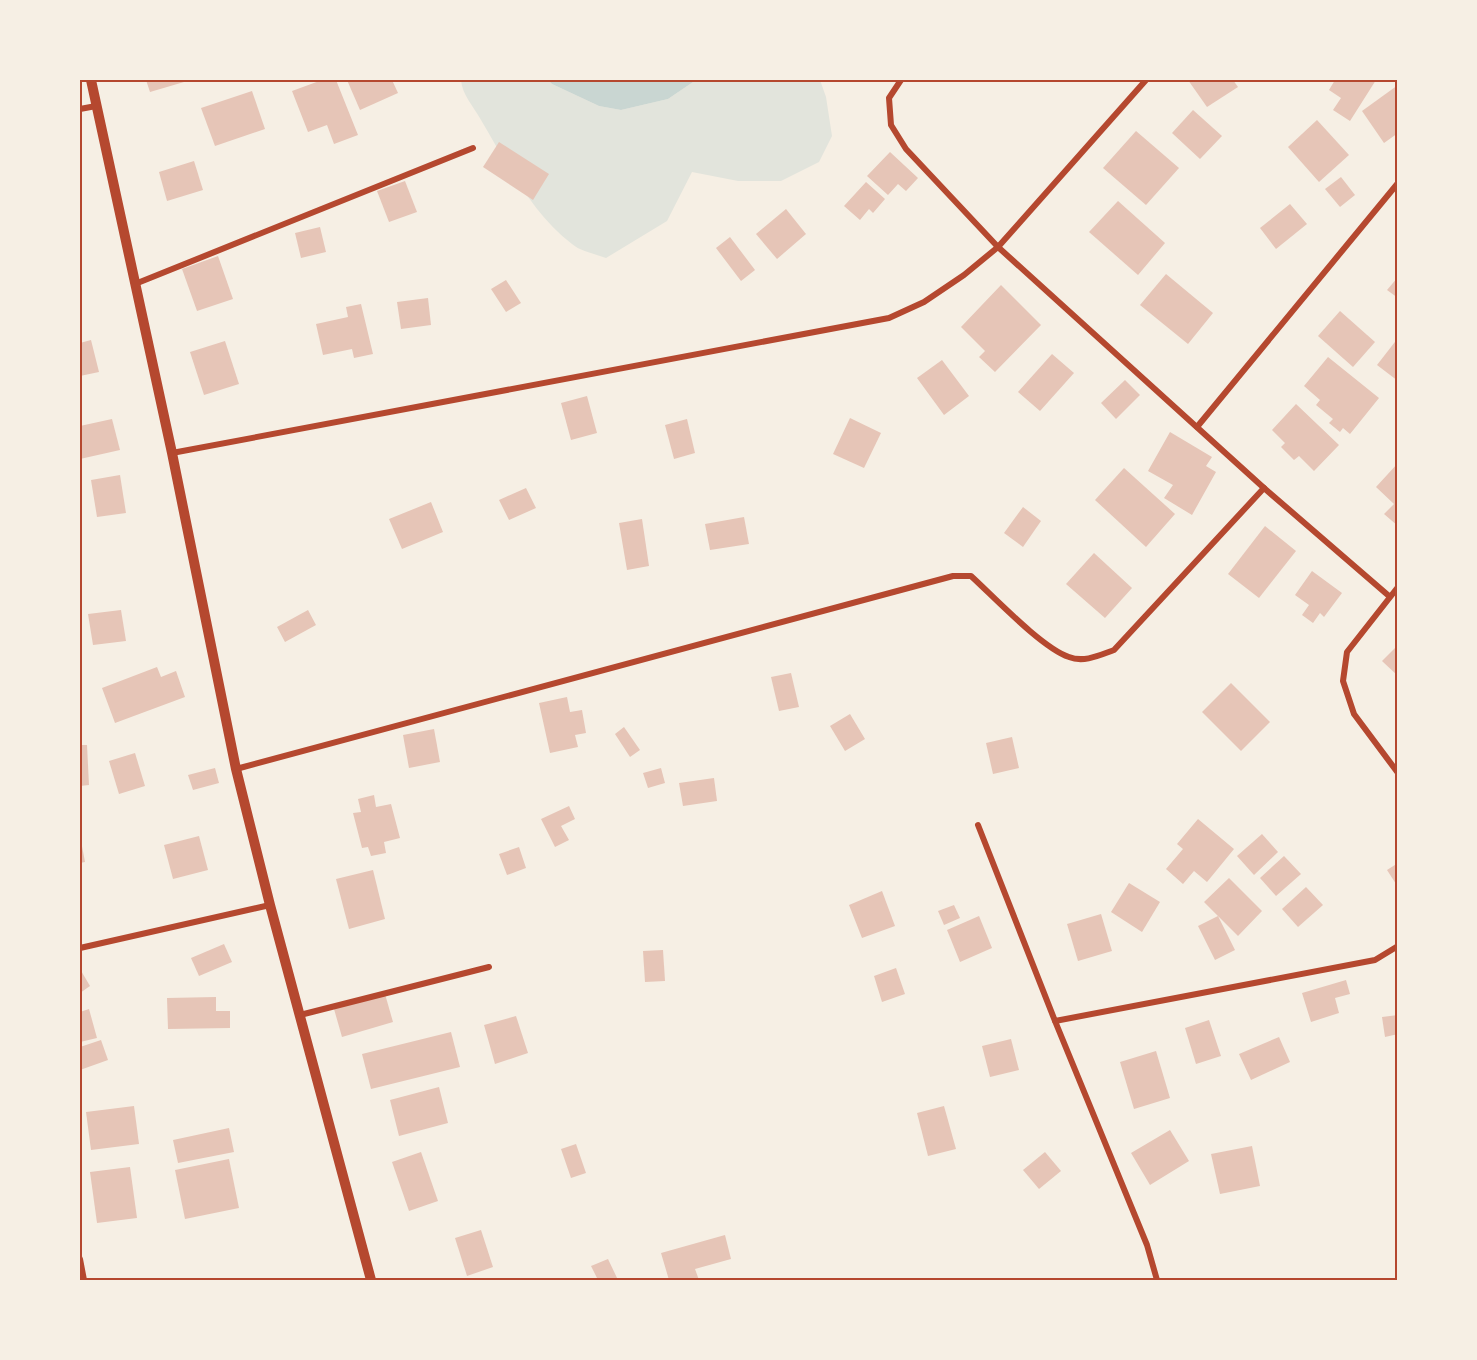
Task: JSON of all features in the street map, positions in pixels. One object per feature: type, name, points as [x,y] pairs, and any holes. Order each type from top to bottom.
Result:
[{"type":"street","points":[[90,80],[172,453],[236,769],[371,1281]]},
{"type":"street","points":[[901,80],[889,98],[891,125],[906,149],[998,247],[1264,488],[1389,596]]},
{"type":"street","points":[[172,453],[889,318],[924,302],[964,275],[998,247],[1146,80]]},
{"type":"street","points":[[80,109],[96,106]]},
{"type":"street","points":[[135,284],[473,148]]},
{"type":"street","points":[[1197,427],[1398,183]]},
{"type":"street","points":[[236,769],[953,576],[971,576],[1042,642],[1070,658],[1092,658],[1114,650],[1264,488]]},
{"type":"street","points":[[1398,587],[1347,652],[1342,681],[1354,714],[1398,773]]},
{"type":"street","points":[[978,825],[1147,1245],[1157,1281]]},
{"type":"street","points":[[80,948],[270,905]]},
{"type":"street","points":[[1055,1021],[1375,960],[1398,946]]},
{"type":"street","points":[[300,1015],[489,967]]},
{"type":"street","points":[[80,1259],[84,1281]]},
{"type":"shaded area","points":[[461,80],[548,80],[599,106],[621,110],[668,99],[696,80],[820,80],[826,97],[832,136],[819,162],[781,181],[738,181],[692,172],[667,221],[606,258],[575,246],[544,217],[510,170],[466,96]]},
{"type":"shaded area","points":[[548,80],[696,80],[668,99],[621,110],[599,106]]},
{"type":"building","points":[[146,80],[183,80],[184,82],[150,92]]},
{"type":"building","points":[[322,80],[336,80],[358,135],[334,144],[327,125],[308,132],[292,91]]},
{"type":"building","points":[[347,80],[392,80],[398,93],[360,110]]},
{"type":"building","points":[[1188,80],[1233,80],[1238,87],[1207,107]]},
{"type":"building","points":[[1335,80],[1376,80],[1350,121],[1333,110],[1341,98],[1329,90]]},
{"type":"building","points":[[1398,85],[1398,133],[1384,143],[1362,111]]},
{"type":"building","points":[[252,91],[265,129],[215,146],[201,108]]},
{"type":"building","points":[[1193,110],[1222,136],[1200,159],[1172,133]]},
{"type":"building","points":[[1317,120],[1349,155],[1319,182],[1288,147]]},
{"type":"building","points":[[1136,131],[1179,168],[1146,205],[1103,168]]},
{"type":"building","points":[[499,142],[549,174],[533,200],[483,167]]},
{"type":"building","points":[[890,152],[918,178],[906,191],[898,184],[888,195],[867,176]]},
{"type":"building","points":[[194,161],[203,190],[167,201],[159,172]]},
{"type":"building","points":[[1341,177],[1355,195],[1340,207],[1325,189]]},
{"type":"building","points":[[405,181],[417,212],[389,222],[377,191]]},
{"type":"building","points":[[866,182],[885,199],[873,213],[869,209],[860,220],[844,206]]},
{"type":"building","points":[[1118,201],[1165,243],[1138,275],[1089,232]]},
{"type":"building","points":[[1290,204],[1307,224],[1276,249],[1260,228]]},
{"type":"building","points":[[786,209],[806,234],[777,259],[756,234]]},
{"type":"building","points":[[320,227],[326,252],[301,258],[295,233]]},
{"type":"building","points":[[730,237],[755,270],[741,281],[716,248]]},
{"type":"building","points":[[218,256],[233,299],[197,311],[182,269]]},
{"type":"building","points":[[1166,274],[1213,313],[1188,344],[1140,305]]},
{"type":"building","points":[[1398,277],[1398,298],[1387,290]]},
{"type":"building","points":[[506,280],[521,303],[506,312],[491,289]]},
{"type":"building","points":[[1001,285],[1041,325],[995,372],[979,357],[985,351],[961,327]]},
{"type":"building","points":[[428,298],[431,325],[401,329],[397,302]]},
{"type":"building","points":[[361,304],[373,354],[354,358],[352,349],[323,355],[316,324],[348,317],[346,307]]},
{"type":"building","points":[[1340,311],[1375,342],[1353,367],[1318,336]]},
{"type":"building","points":[[1398,338],[1398,381],[1377,365]]},
{"type":"building","points":[[91,340],[99,372],[80,376],[80,343]]},
{"type":"building","points":[[225,341],[239,384],[204,395],[190,352]]},
{"type":"building","points":[[1052,354],[1074,373],[1040,411],[1018,392]]},
{"type":"building","points":[[1328,357],[1379,398],[1350,434],[1343,428],[1340,432],[1329,423],[1333,419],[1316,405],[1320,400],[1304,386]]},
{"type":"building","points":[[942,360],[969,396],[944,415],[917,378]]},
{"type":"building","points":[[1125,380],[1140,395],[1116,419],[1101,403]]},
{"type":"building","points":[[587,396],[597,433],[571,440],[561,403]]},
{"type":"building","points":[[1296,404],[1339,445],[1314,471],[1299,456],[1294,460],[1281,447],[1285,443],[1272,430]]},
{"type":"building","points":[[850,418],[881,433],[864,468],[833,454]]},
{"type":"building","points":[[112,419],[120,450],[80,459],[80,426]]},
{"type":"building","points":[[687,419],[695,453],[674,459],[665,425]]},
{"type":"building","points":[[1170,432],[1212,457],[1206,466],[1216,472],[1192,515],[1164,498],[1173,485],[1148,471]]},
{"type":"building","points":[[1398,463],[1398,526],[1384,514],[1394,504],[1376,487]]},
{"type":"building","points":[[1124,468],[1175,514],[1146,547],[1095,500]]},
{"type":"building","points":[[120,475],[126,513],[97,517],[91,480]]},
{"type":"building","points":[[526,488],[536,508],[509,520],[499,500]]},
{"type":"building","points":[[431,502],[443,532],[402,549],[389,519]]},
{"type":"building","points":[[1023,507],[1041,521],[1023,547],[1004,533]]},
{"type":"building","points":[[744,517],[749,544],[710,550],[705,524]]},
{"type":"building","points":[[642,519],[649,566],[627,570],[619,523]]},
{"type":"building","points":[[1265,526],[1296,551],[1259,598],[1228,574]]},
{"type":"building","points":[[1094,553],[1132,588],[1105,618],[1066,584]]},
{"type":"building","points":[[1312,571],[1342,593],[1324,617],[1320,613],[1313,623],[1302,615],[1309,605],[1295,595]]},
{"type":"building","points":[[121,610],[126,641],[93,645],[88,614]]},
{"type":"building","points":[[308,610],[316,625],[285,642],[277,627]]},
{"type":"building","points":[[1398,645],[1398,676],[1382,661]]},
{"type":"building","points":[[157,667],[161,677],[176,671],[185,697],[115,723],[102,688]]},
{"type":"building","points":[[791,673],[799,707],[779,711],[771,677]]},
{"type":"building","points":[[1231,683],[1270,722],[1241,751],[1202,712]]},
{"type":"building","points":[[567,697],[570,712],[582,710],[586,733],[575,735],[578,747],[550,753],[539,703]]},
{"type":"building","points":[[850,714],[865,739],[845,751],[830,726]]},
{"type":"building","points":[[624,727],[640,750],[630,757],[615,734]]},
{"type":"building","points":[[434,729],[440,762],[409,768],[403,735]]},
{"type":"building","points":[[1012,737],[1019,768],[993,774],[986,743]]},
{"type":"building","points":[[80,745],[87,745],[89,785],[80,786]]},
{"type":"building","points":[[135,753],[145,786],[119,794],[109,761]]},
{"type":"building","points":[[215,768],[219,783],[193,790],[188,775]]},
{"type":"building","points":[[661,768],[665,783],[648,788],[643,773]]},
{"type":"building","points":[[714,778],[717,801],[683,806],[679,783]]},
{"type":"building","points":[[374,795],[376,807],[391,804],[400,838],[384,842],[386,853],[371,856],[368,847],[362,848],[353,813],[361,812],[358,799]]},
{"type":"building","points":[[569,806],[575,819],[561,826],[569,840],[555,847],[541,819]]},
{"type":"building","points":[[1198,819],[1234,849],[1207,882],[1194,871],[1183,884],[1166,869],[1183,849],[1177,844]]},
{"type":"building","points":[[1262,834],[1278,852],[1254,875],[1237,856]]},
{"type":"building","points":[[199,836],[208,870],[173,879],[164,845]]},
{"type":"building","points":[[80,842],[85,862],[80,863]]},
{"type":"building","points":[[519,847],[526,868],[507,875],[499,854]]},
{"type":"building","points":[[1284,856],[1301,874],[1276,896],[1260,878]]},
{"type":"building","points":[[1398,863],[1398,887],[1387,870]]},
{"type":"building","points":[[373,870],[385,919],[349,929],[336,879]]},
{"type":"building","points":[[1229,878],[1262,911],[1238,936],[1204,902]]},
{"type":"building","points":[[1129,883],[1160,902],[1142,932],[1111,912]]},
{"type":"building","points":[[1306,887],[1323,905],[1298,927],[1282,909]]},
{"type":"building","points":[[882,891],[895,926],[862,938],[849,905]]},
{"type":"building","points":[[954,905],[960,918],[944,925],[938,911]]},
{"type":"building","points":[[1101,914],[1112,951],[1078,961],[1067,924]]},
{"type":"building","points":[[979,916],[992,948],[960,962],[947,930]]},
{"type":"building","points":[[1218,916],[1235,950],[1215,960],[1198,926]]},
{"type":"building","points":[[224,944],[232,962],[199,976],[191,958]]},
{"type":"building","points":[[663,950],[665,981],[645,982],[643,951]]},
{"type":"building","points":[[896,968],[905,994],[882,1002],[874,976]]},
{"type":"building","points":[[80,969],[90,986],[80,993]]},
{"type":"building","points":[[1346,980],[1350,994],[1335,998],[1339,1013],[1311,1022],[1302,993]]},
{"type":"building","points":[[385,994],[393,1022],[342,1037],[334,1009]]},
{"type":"building","points":[[216,997],[216,1011],[230,1011],[230,1028],[168,1029],[167,998]]},
{"type":"building","points":[[89,1009],[97,1038],[80,1042],[80,1012]]},
{"type":"building","points":[[1398,1015],[1398,1034],[1385,1037],[1382,1017]]},
{"type":"building","points":[[516,1016],[528,1053],[495,1064],[484,1025]]},
{"type":"building","points":[[1209,1020],[1221,1056],[1196,1064],[1185,1028]]},
{"type":"building","points":[[451,1032],[460,1067],[371,1089],[362,1054]]},
{"type":"building","points":[[1279,1037],[1290,1062],[1251,1080],[1239,1054]]},
{"type":"building","points":[[1011,1039],[1019,1070],[990,1077],[982,1046]]},
{"type":"building","points":[[101,1040],[108,1060],[80,1070],[80,1047]]},
{"type":"building","points":[[1156,1051],[1170,1098],[1134,1109],[1120,1062]]},
{"type":"building","points":[[439,1087],[448,1123],[399,1136],[390,1100]]},
{"type":"building","points":[[134,1106],[139,1144],[91,1150],[86,1112]]},
{"type":"building","points":[[944,1106],[956,1149],[928,1156],[917,1113]]},
{"type":"building","points":[[229,1128],[234,1152],[178,1163],[173,1140]]},
{"type":"building","points":[[1170,1130],[1189,1161],[1150,1185],[1131,1153]]},
{"type":"building","points":[[576,1144],[586,1173],[571,1178],[561,1149]]},
{"type":"building","points":[[1252,1146],[1260,1186],[1220,1194],[1211,1154]]},
{"type":"building","points":[[421,1152],[438,1201],[409,1211],[392,1162]]},
{"type":"building","points":[[1045,1152],[1061,1171],[1039,1189],[1023,1170]]},
{"type":"building","points":[[229,1159],[239,1208],[185,1219],[175,1170]]},
{"type":"building","points":[[130,1167],[137,1218],[97,1223],[90,1172]]},
{"type":"building","points":[[481,1230],[493,1267],[467,1276],[455,1238]]},
{"type":"building","points":[[725,1235],[731,1259],[695,1269],[699,1280],[669,1280],[661,1253]]},
{"type":"building","points":[[608,1259],[618,1280],[598,1280],[591,1266]]}]
